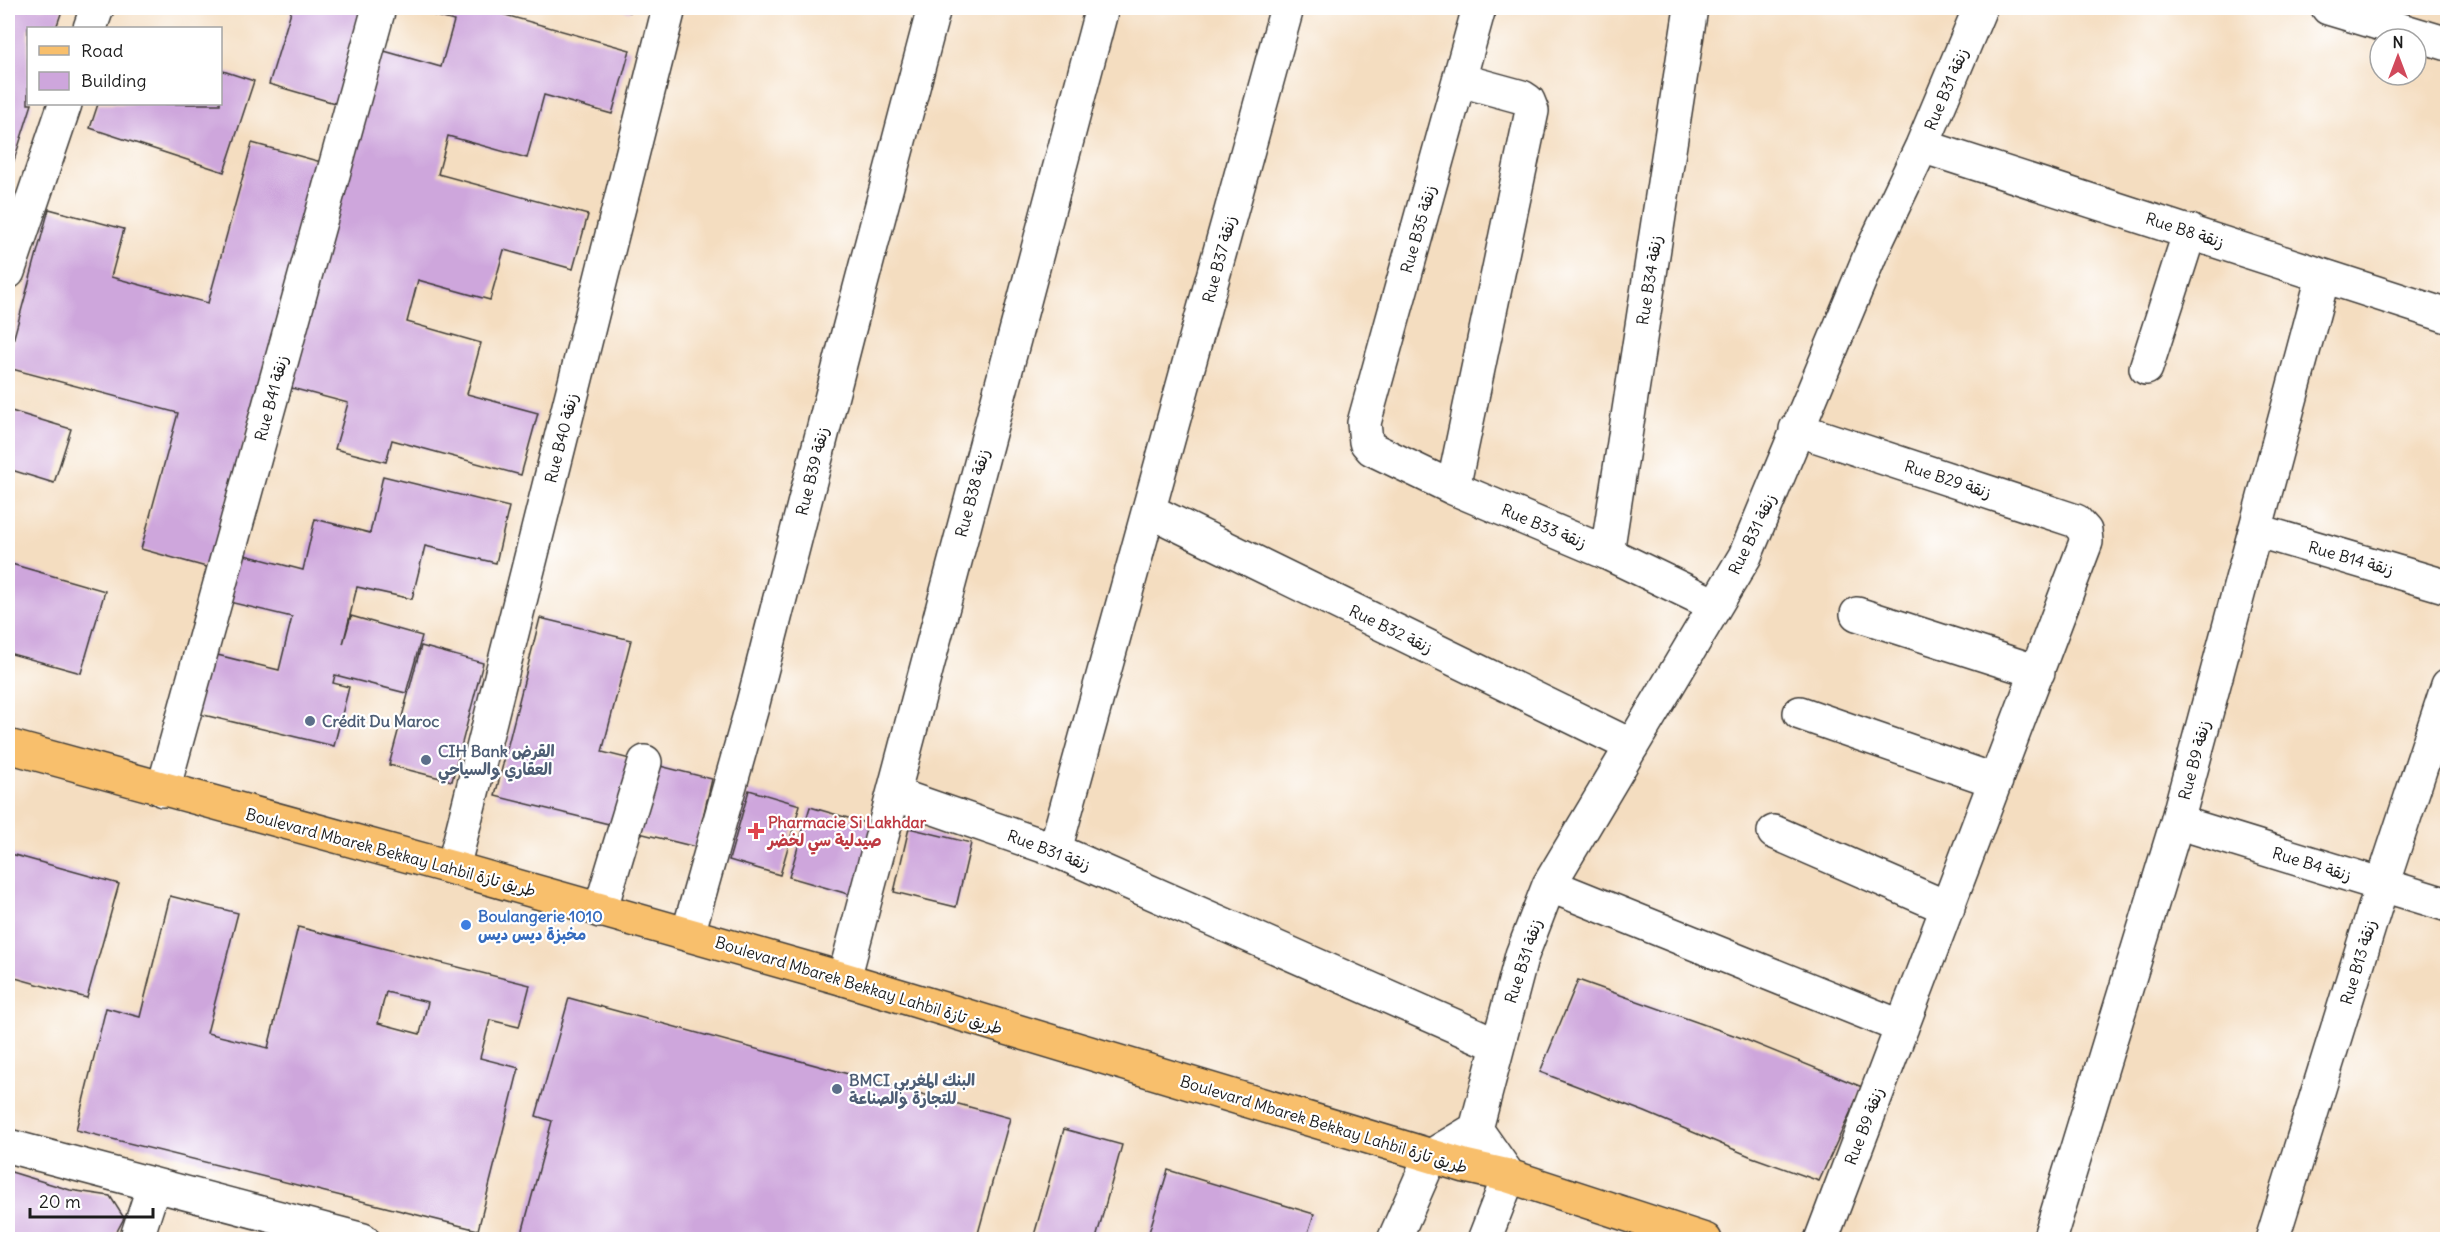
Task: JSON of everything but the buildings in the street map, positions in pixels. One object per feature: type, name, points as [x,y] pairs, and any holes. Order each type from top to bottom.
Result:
[{"type":"main road","name":"Boulevard Mbarek Bekkay Lahbil طريق تازة","points":[[8,746],[844,978],[1431,1156],[1509,1176],[1705,1239]]},
{"type":"street","points":[[90,27],[97,8]]},
{"type":"street","name":"Rue B41 زنقة","points":[[163,790],[379,8]]},
{"type":"street","name":"Rue B40 زنقة","points":[[453,868],[669,8]]},
{"type":"street","name":"Rue B39 زنقة","points":[[688,934],[752,707],[934,8]]},
{"type":"street","name":"Rue B38 زنقة","points":[[844,978],[1102,8]]},
{"type":"street","name":"Rue B37 زنقة","points":[[1055,850],[1287,8]]},
{"type":"street","name":"Rue B35 زنقة","points":[[1372,449],[1363,433],[1364,423],[1479,8]]},
{"type":"street","name":"Rue B34 زنقة","points":[[1607,553],[1691,8]]},
{"type":"street","name":"Rue B31 زنقة","points":[[1476,1129],[1522,955],[1549,885],[1744,556],[1871,253],[1922,146],[1980,8]]},
{"type":"street","points":[[2328,8],[2448,44]]},
{"type":"street","points":[[1453,488],[1532,111],[1528,101],[1522,97],[1460,80]]},
{"type":"street","points":[[8,272],[64,105]]},
{"type":"street","name":"Rue B8 زنقة","points":[[1922,146],[2448,316]]},
{"type":"street","points":[[2146,368],[2190,231]]},
{"type":"street","name":"Rue B9 زنقة","points":[[2049,1239],[2177,822],[2323,277]]},
{"type":"street","name":"Rue B29 زنقة","points":[[1796,429],[2076,521],[2085,531],[2086,542]]},
{"type":"street","name":"Rue B33 زنقة","points":[[1372,449],[1453,488],[1607,553],[1715,605]]},
{"type":"street","name":"Rue B32 زنقة","points":[[1150,511],[1632,746]]},
{"type":"street","name":"Rue B14 زنقة","points":[[2255,530],[2448,587]]},
{"type":"street","name":"Rue B9 زنقة","points":[[1821,1239],[2086,542]]},
{"type":"street","points":[[1857,614],[2037,672]]},
{"type":"street","name":"Rue B13 زنقة","points":[[2272,1239],[2382,885],[2448,685]]},
{"type":"street","points":[[1800,713],[1996,781]]},
{"type":"street","points":[[600,911],[645,762]]},
{"type":"street","name":"Rue B31 زنقة","points":[[894,794],[1055,850],[1498,1045]]},
{"type":"street","name":"Rue B4 زنقة","points":[[2177,822],[2448,905]]},
{"type":"street","points":[[1774,832],[1948,908]]},
{"type":"street","points":[[1549,885],[1902,1027]]},
{"type":"street","points":[[1394,1239],[1431,1156],[1476,1129],[1509,1176],[1484,1239]]},
{"type":"street","points":[[8,1146],[363,1239]]},
{"type":"street","points":[[136,1239],[154,1185]]},
{"type":"place","name":"Crédit Du Maroc","points":[[310,721]]},
{"type":"place","name":"CIH Bank القرض العقاري والسياحي","points":[[426,760]]},
{"type":"place","name":"Pharmacie Si Lakhdar صيدلية سي لخضر","points":[[756,831]]},
{"type":"place","name":"Boulangerie 1010 مخبزة ديس ديس","points":[[466,925]]},
{"type":"place","name":"BMCI البنك المغربي للتجارة والصناعة","points":[[837,1089]]}]
